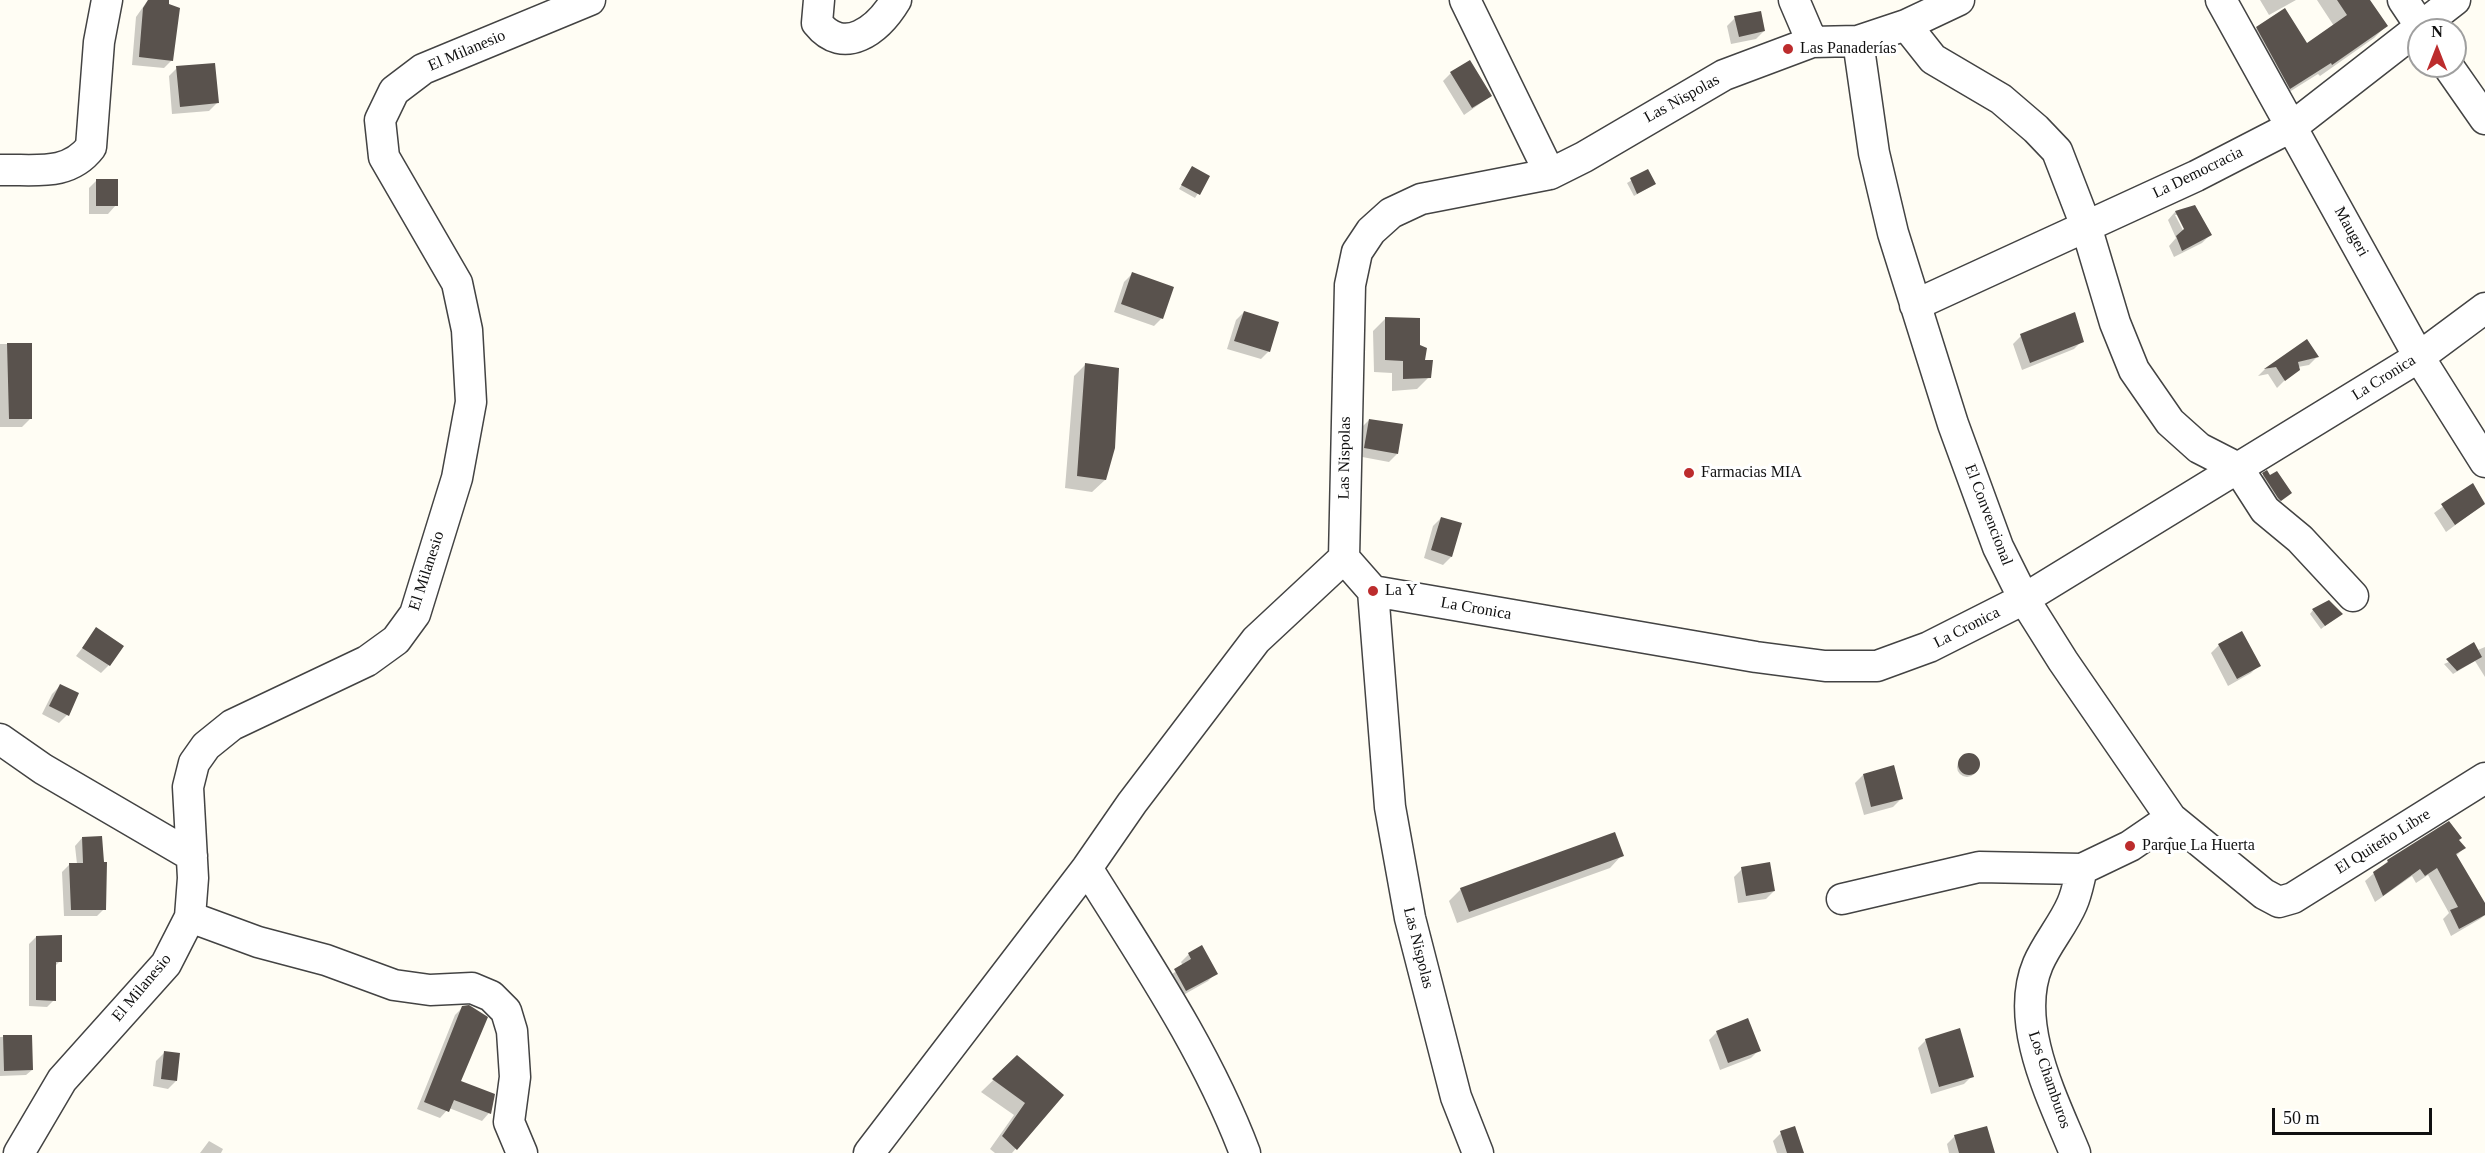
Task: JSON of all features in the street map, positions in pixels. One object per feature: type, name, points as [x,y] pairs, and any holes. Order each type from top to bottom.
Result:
[{"type":"street","points":[[0,170],[67,168],[81,161],[91,147],[99,42],[107,0]]},
{"type":"street","name":"El Milanesio","points":[[20,1153],[62,1080],[166,964],[190,917],[192,856],[188,787],[194,763],[206,746],[232,725],[367,661],[396,640],[415,614],[457,478],[471,402],[467,330],[457,283],[384,157],[380,120],[394,91],[423,69],[590,0]]},
{"type":"street","points":[[819,0],[817,23],[827,36],[846,40],[870,31],[896,0]]},
{"type":"street","points":[[1465,0],[1550,174]]},
{"type":"street","points":[[1794,0],[1812,42]]},
{"type":"street","name":"Las Nispolas","points":[[1344,558],[1350,285],[1357,252],[1371,231],[1391,213],[1421,199],[1550,174],[1584,157],[1724,75],[1812,42],[1858,41],[1906,25],[1959,0]]},
{"type":"street","name":"Maugeri","points":[[2221,0],[2420,357],[2485,462]]},
{"type":"street","points":[[2403,0],[2415,18]]},
{"type":"street","name":"La Democracia","points":[[2435,18],[2455,0]]},
{"type":"street","points":[[1906,25],[1933,58],[2001,99],[2036,129],[2057,151],[2086,226],[2115,323],[2134,370],[2170,422],[2199,448],[2238,468],[2265,510],[2300,539],[2353,596]]},
{"type":"street","name":"La Democracia","points":[[1915,305],[2196,176],[2293,126],[2407,40]]},
{"type":"street","name":"El Convencional","points":[[1858,41],[1874,153],[1893,233],[1953,424],[1998,548],[2024,599],[2063,661],[2171,818],[2264,894],[2279,902]]},
{"type":"street","points":[[2456,78],[2485,119]]},
{"type":"street","name":"La Cronica","points":[[1373,591],[1744,655],[1825,666],[1877,666],[1929,647],[2024,599],[2420,357],[2485,308]]},
{"type":"street","points":[[869,1153],[1256,640],[1344,558],[1373,591]]},
{"type":"street","name":"Las Nispolas","points":[[1373,591],[1390,807],[1410,918],[1456,1097],[1478,1153]]},
{"type":"street","points":[[0,738],[43,769],[192,856]]},
{"type":"street","name":"El Quiteño Libre","points":[[2279,902],[2294,898],[2485,778]]},
{"type":"street","points":[[1842,899],[1979,867],[2082,869],[2130,846],[2171,818]]},
{"type":"street","points":[[1086,868],[1183,1021],[1225,1102],[1245,1153]]},
{"type":"street","name":"Los Chamburos","points":[[2076,1153],[2046,1081],[2029,1021],[2031,986],[2038,964],[2072,903],[2082,869]]},
{"type":"street","points":[[190,917],[258,942],[326,960],[394,985],[430,990],[472,988],[491,996],[506,1011],[512,1031],[514,1077],[509,1122],[522,1153]]},
{"type":"building","points":[[148,0],[169,0],[169,4],[180,8],[173,61],[139,57],[143,8]]},
{"type":"building","points":[[2337,0],[2370,0],[2388,26],[2332,65],[2331,63],[2290,89],[2256,27],[2285,8],[2307,43],[2347,15]]},
{"type":"building","points":[[1761,11],[1765,31],[1739,37],[1734,16]]},
{"type":"building","points":[[1470,60],[1492,96],[1472,108],[1450,72]]},
{"type":"building","points":[[215,63],[219,103],[180,107],[176,66]]},
{"type":"building","points":[[1192,166],[1210,176],[1200,195],[1181,185]]},
{"type":"building","points":[[1648,169],[1656,184],[1637,194],[1630,178]]},
{"type":"building","points":[[96,179],[118,179],[118,206],[96,206]]},
{"type":"building","points":[[2195,205],[2212,235],[2182,251],[2176,236],[2184,229],[2175,211]]},
{"type":"building","points":[[1132,272],[1174,287],[1163,319],[1121,304]]},
{"type":"building","points":[[1244,311],[1279,322],[1270,352],[1234,341]]},
{"type":"building","points":[[2075,312],[2084,342],[2030,363],[2020,334]]},
{"type":"building","points":[[1385,317],[1420,318],[1420,345],[1427,348],[1425,360],[1433,360],[1431,378],[1403,379],[1403,361],[1385,360]]},
{"type":"building","points":[[2307,339],[2319,357],[2298,362],[2300,370],[2285,381],[2276,367],[2264,369]]},
{"type":"building","points":[[7,343],[32,343],[32,419],[9,419]]},
{"type":"building","points":[[1085,363],[1119,368],[1115,448],[1106,480],[1077,476]]},
{"type":"building","points":[[1369,419],[1403,424],[1398,454],[1364,448]]},
{"type":"building","points":[[2267,470],[2270,475],[2277,471],[2292,493],[2281,501],[2262,473]]},
{"type":"building","points":[[2473,483],[2485,504],[2455,525],[2441,504]]},
{"type":"building","points":[[1441,517],[1462,523],[1452,557],[1431,550]]},
{"type":"building","points":[[2329,600],[2343,614],[2325,626],[2312,609]]},
{"type":"building","points":[[96,627],[124,646],[110,666],[82,648]]},
{"type":"building","points":[[2242,631],[2261,666],[2237,679],[2218,644]]},
{"type":"building","points":[[2474,642],[2482,657],[2457,671],[2446,659]]},
{"type":"building","points":[[60,684],[79,693],[69,716],[49,706]]},
{"type":"building","points":[[1969,753],[1979,760],[1980,764],[1973,774],[1969,775],[1959,768],[1958,764],[1965,754]]},
{"type":"building","points":[[1894,765],[1903,799],[1871,807],[1863,774]]},
{"type":"building","points":[[2449,821],[2462,838],[2459,840],[2466,848],[2456,854],[2485,903],[2485,915],[2459,929],[2450,910],[2458,907],[2437,868],[2425,876],[2420,869],[2383,896],[2373,872],[2388,862],[2387,860]]},
{"type":"building","points":[[1615,832],[1624,856],[1469,912],[1460,888]]},
{"type":"building","points":[[102,836],[104,862],[107,862],[106,910],[71,910],[69,863],[83,863],[82,837]]},
{"type":"building","points":[[1770,862],[1775,891],[1746,896],[1741,867]]},
{"type":"building","points":[[62,935],[62,962],[56,962],[56,1001],[36,1000],[36,936]]},
{"type":"building","points":[[1202,945],[1218,974],[1186,991],[1174,969],[1191,959],[1188,953]]},
{"type":"building","points":[[469,1005],[488,1017],[461,1081],[495,1094],[491,1114],[454,1100],[449,1112],[424,1102],[462,1006]]},
{"type":"building","points":[[1748,1018],[1761,1051],[1728,1063],[1716,1031]]},
{"type":"building","points":[[1960,1028],[1974,1077],[1939,1087],[1925,1039]]},
{"type":"building","points":[[3,1035],[32,1035],[33,1070],[4,1071]]},
{"type":"building","points":[[164,1051],[180,1053],[177,1081],[161,1079]]},
{"type":"building","points":[[1017,1055],[1064,1095],[1017,1150],[1002,1136],[1025,1103],[992,1079]]},
{"type":"building","points":[[1795,1126],[1804,1153],[1787,1153],[1780,1131]]},
{"type":"building","points":[[1987,1126],[1995,1153],[1959,1153],[1954,1135]]},
{"type":"place","name":"Las Panaderías","points":[[1788,49]]},
{"type":"place","name":"Farmacias MIA","points":[[1689,473]]},
{"type":"place","name":"La Y","points":[[1373,591]]},
{"type":"place","name":"Parque La Huerta","points":[[2130,846]]}]
